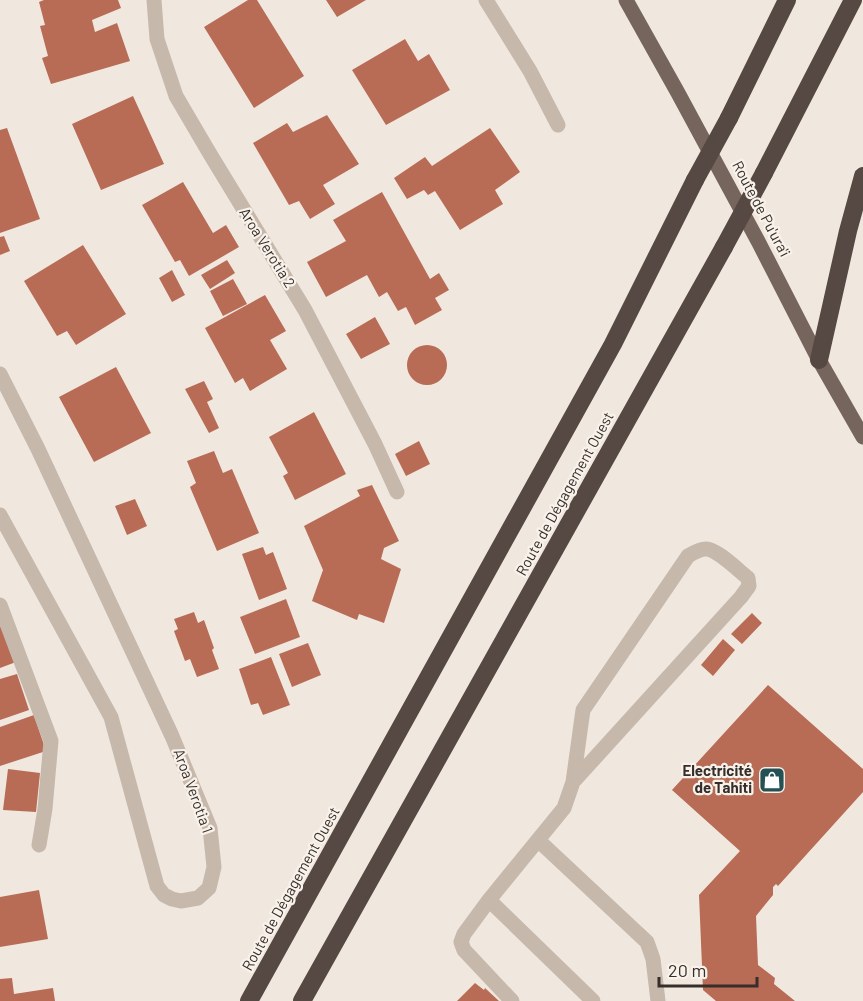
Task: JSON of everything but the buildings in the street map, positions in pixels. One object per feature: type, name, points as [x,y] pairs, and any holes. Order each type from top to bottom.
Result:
[{"type":"highway","name":"Route de Dégagement Ouest","points":[[249,1001],[607,355],[787,0]]},
{"type":"highway","name":"Route de Dégagement Ouest","points":[[302,1001],[724,247],[853,0]]},
{"type":"highway","points":[[819,360],[863,176]]},
{"type":"main road","name":"Route de Pu'ura'i","points":[[626,0],[683,101],[819,360],[863,437]]},
{"type":"street","name":"Aroa Verotia 2","points":[[154,0],[157,39],[176,96],[305,310],[375,444],[397,492]]},
{"type":"street","points":[[486,0],[530,71],[558,125]]},
{"type":"street","name":"Aroa Verotia 1","points":[[0,374],[38,449],[172,736],[210,828],[214,867],[208,888],[198,898],[181,901],[172,899],[164,895],[157,886],[111,717],[0,515]]},
{"type":"street","points":[[512,1001],[464,950],[461,942],[464,934],[564,808],[573,782],[583,710],[687,556],[706,549],[716,552],[747,578],[748,586],[741,597],[573,782]]},
{"type":"street","points":[[0,604],[51,741],[45,809],[39,845]]},
{"type":"street","points":[[538,841],[647,942],[653,959],[658,1001]]},
{"type":"street","points":[[489,900],[593,1001]]},
{"type":"place","name":"Electricité de Tahiti","points":[[772,780]]}]
